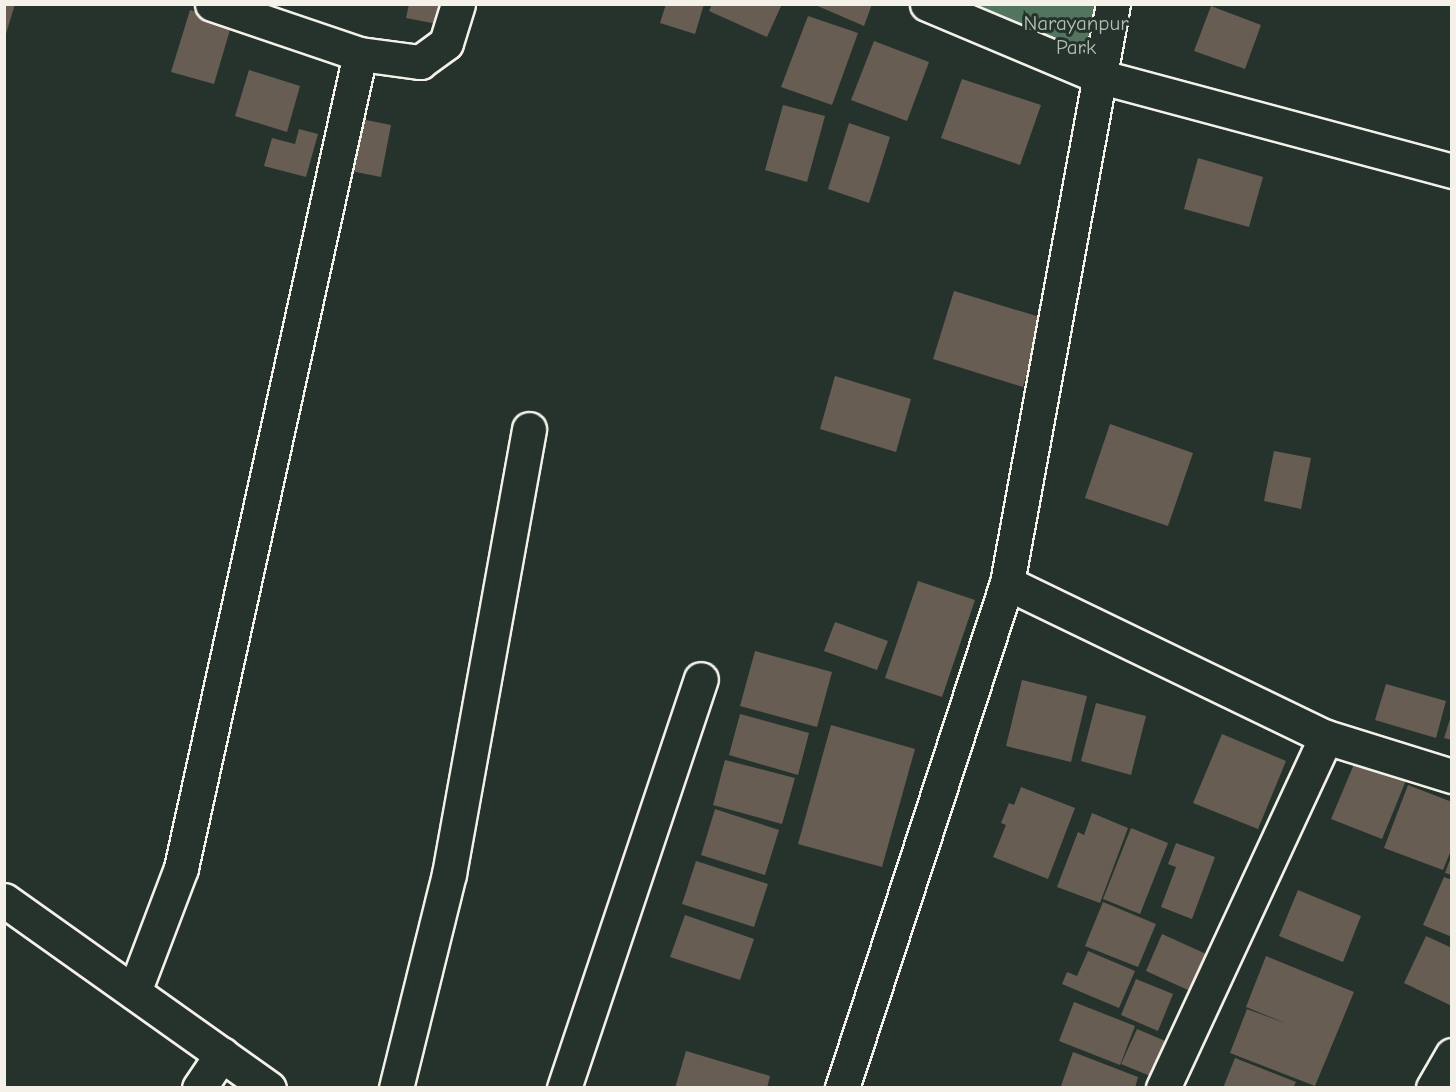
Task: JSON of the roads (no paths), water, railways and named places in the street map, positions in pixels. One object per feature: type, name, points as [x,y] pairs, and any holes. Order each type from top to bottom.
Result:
[{"type":"street","points":[[212,4],[360,54],[420,62],[447,43],[458,4]]},
{"type":"street","points":[[927,4],[1098,75],[1452,171]]},
{"type":"street","points":[[850,1084],[1006,583],[1098,75],[1113,4]]},
{"type":"street","points":[[134,992],[181,868],[360,54]]},
{"type":"street","points":[[396,1088],[448,874],[529,429]]},
{"type":"street","points":[[1006,583],[1326,736],[1452,776]]},
{"type":"street","points":[[564,1088],[701,679]]},
{"type":"street","points":[[1163,1088],[1326,736]]},
{"type":"street","points":[[4,900],[268,1088]]},
{"type":"street","points":[[199,1088],[222,1054]]},
{"type":"street","points":[[1433,1088],[1452,1055]]},
{"type":"park label","name":"Narayanpur Park","points":[[1076,35]]}]
